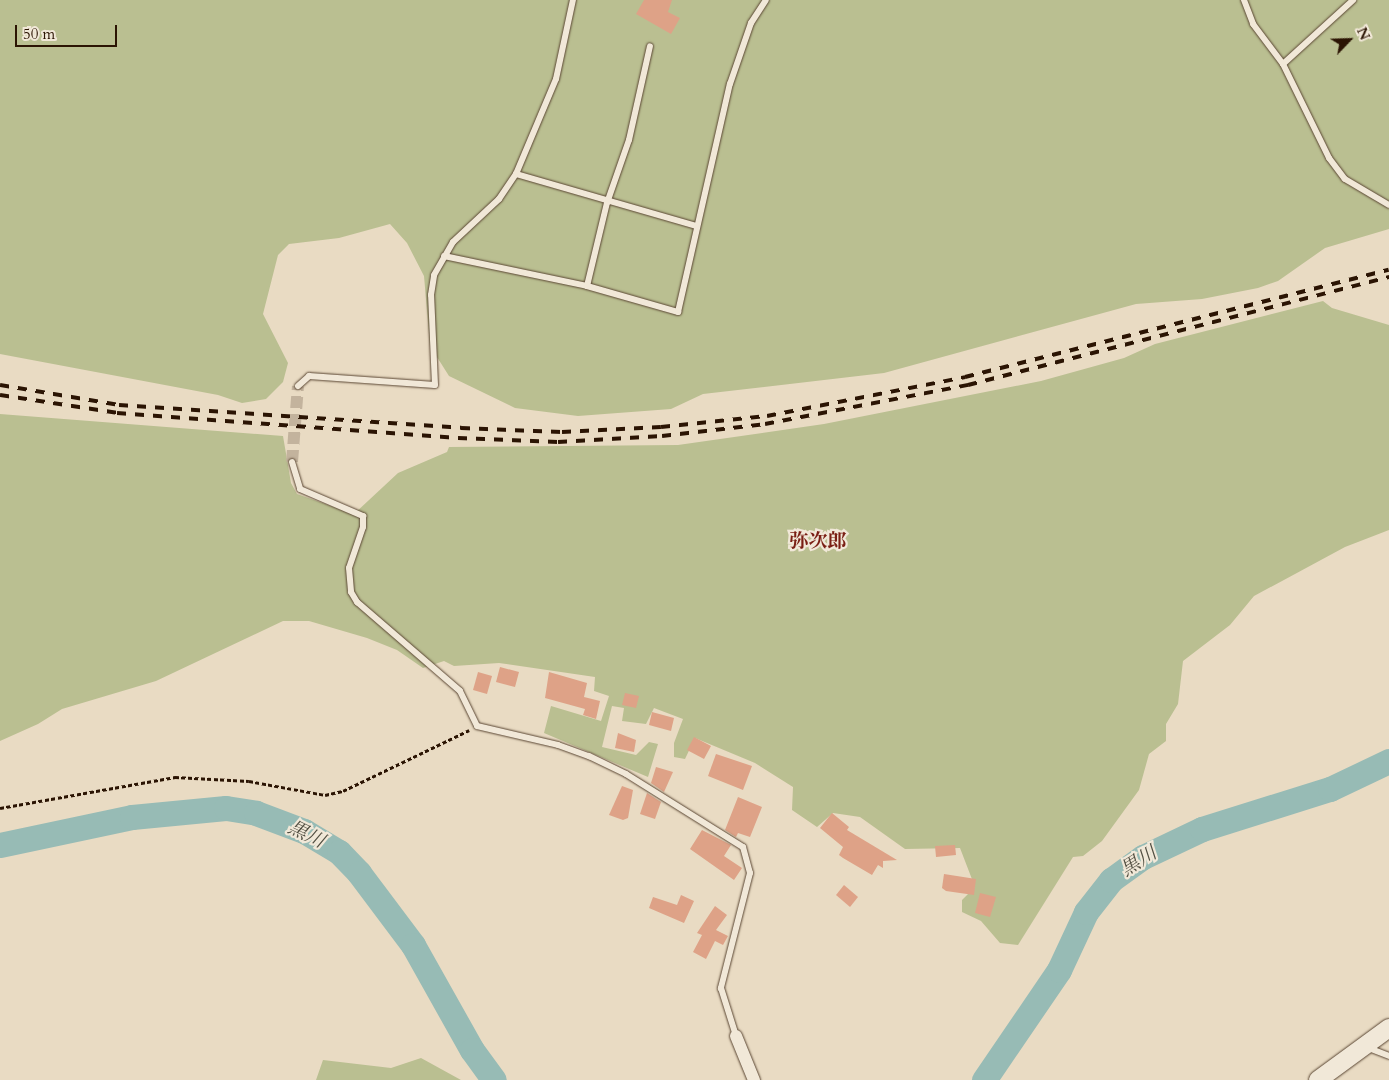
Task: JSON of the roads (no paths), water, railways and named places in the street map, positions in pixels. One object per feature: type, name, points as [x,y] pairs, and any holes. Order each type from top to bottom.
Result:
[{"type":"main road","points":[[1318,1080],[1389,1028]]},
{"type":"street","points":[[736,1036],[754,1080]]},
{"type":"lane","points":[[298,386],[309,376],[435,385],[431,295],[434,275],[453,242],[499,198],[516,174],[556,78],[573,0]]},
{"type":"lane","points":[[444,256],[587,286],[678,312],[696,226],[730,84],[751,23],[766,0]]},
{"type":"lane","points":[[1244,0],[1253,24],[1283,64],[1329,158],[1345,179],[1389,205]]},
{"type":"lane","points":[[1283,64],[1354,0]]},
{"type":"lane","points":[[587,286],[607,203],[629,140],[650,46]]},
{"type":"lane","points":[[516,174],[607,203],[696,226]]},
{"type":"lane","points":[[292,462],[300,489],[363,516],[363,528],[349,568],[351,592],[357,602],[460,691],[477,726],[550,742],[589,756],[626,774],[743,847],[750,873],[721,988],[736,1036]]},
{"type":"lane","points":[[1363,1046],[1389,1056]]},
{"type":"waterway","name":"黒川","points":[[984,1080],[1059,970],[1086,912],[1111,880],[1143,857],[1202,829],[1330,789],[1389,761]]},
{"type":"waterway","name":"黒川","points":[[0,845],[132,817],[226,808],[256,813],[304,831],[339,852],[359,873],[413,945],[472,1050],[494,1080]]},
{"type":"tunnel","points":[[292,462],[298,386]]},
{"type":"railway","points":[[0,385],[119,405],[461,428],[562,432],[661,427],[767,416],[965,377],[1389,270]]},
{"type":"railway","points":[[0,395],[117,413],[458,438],[558,442],[662,436],[765,424],[968,385],[1389,277]]},
{"type":"district","name":"弥次郎","points":[[818,542]]}]
